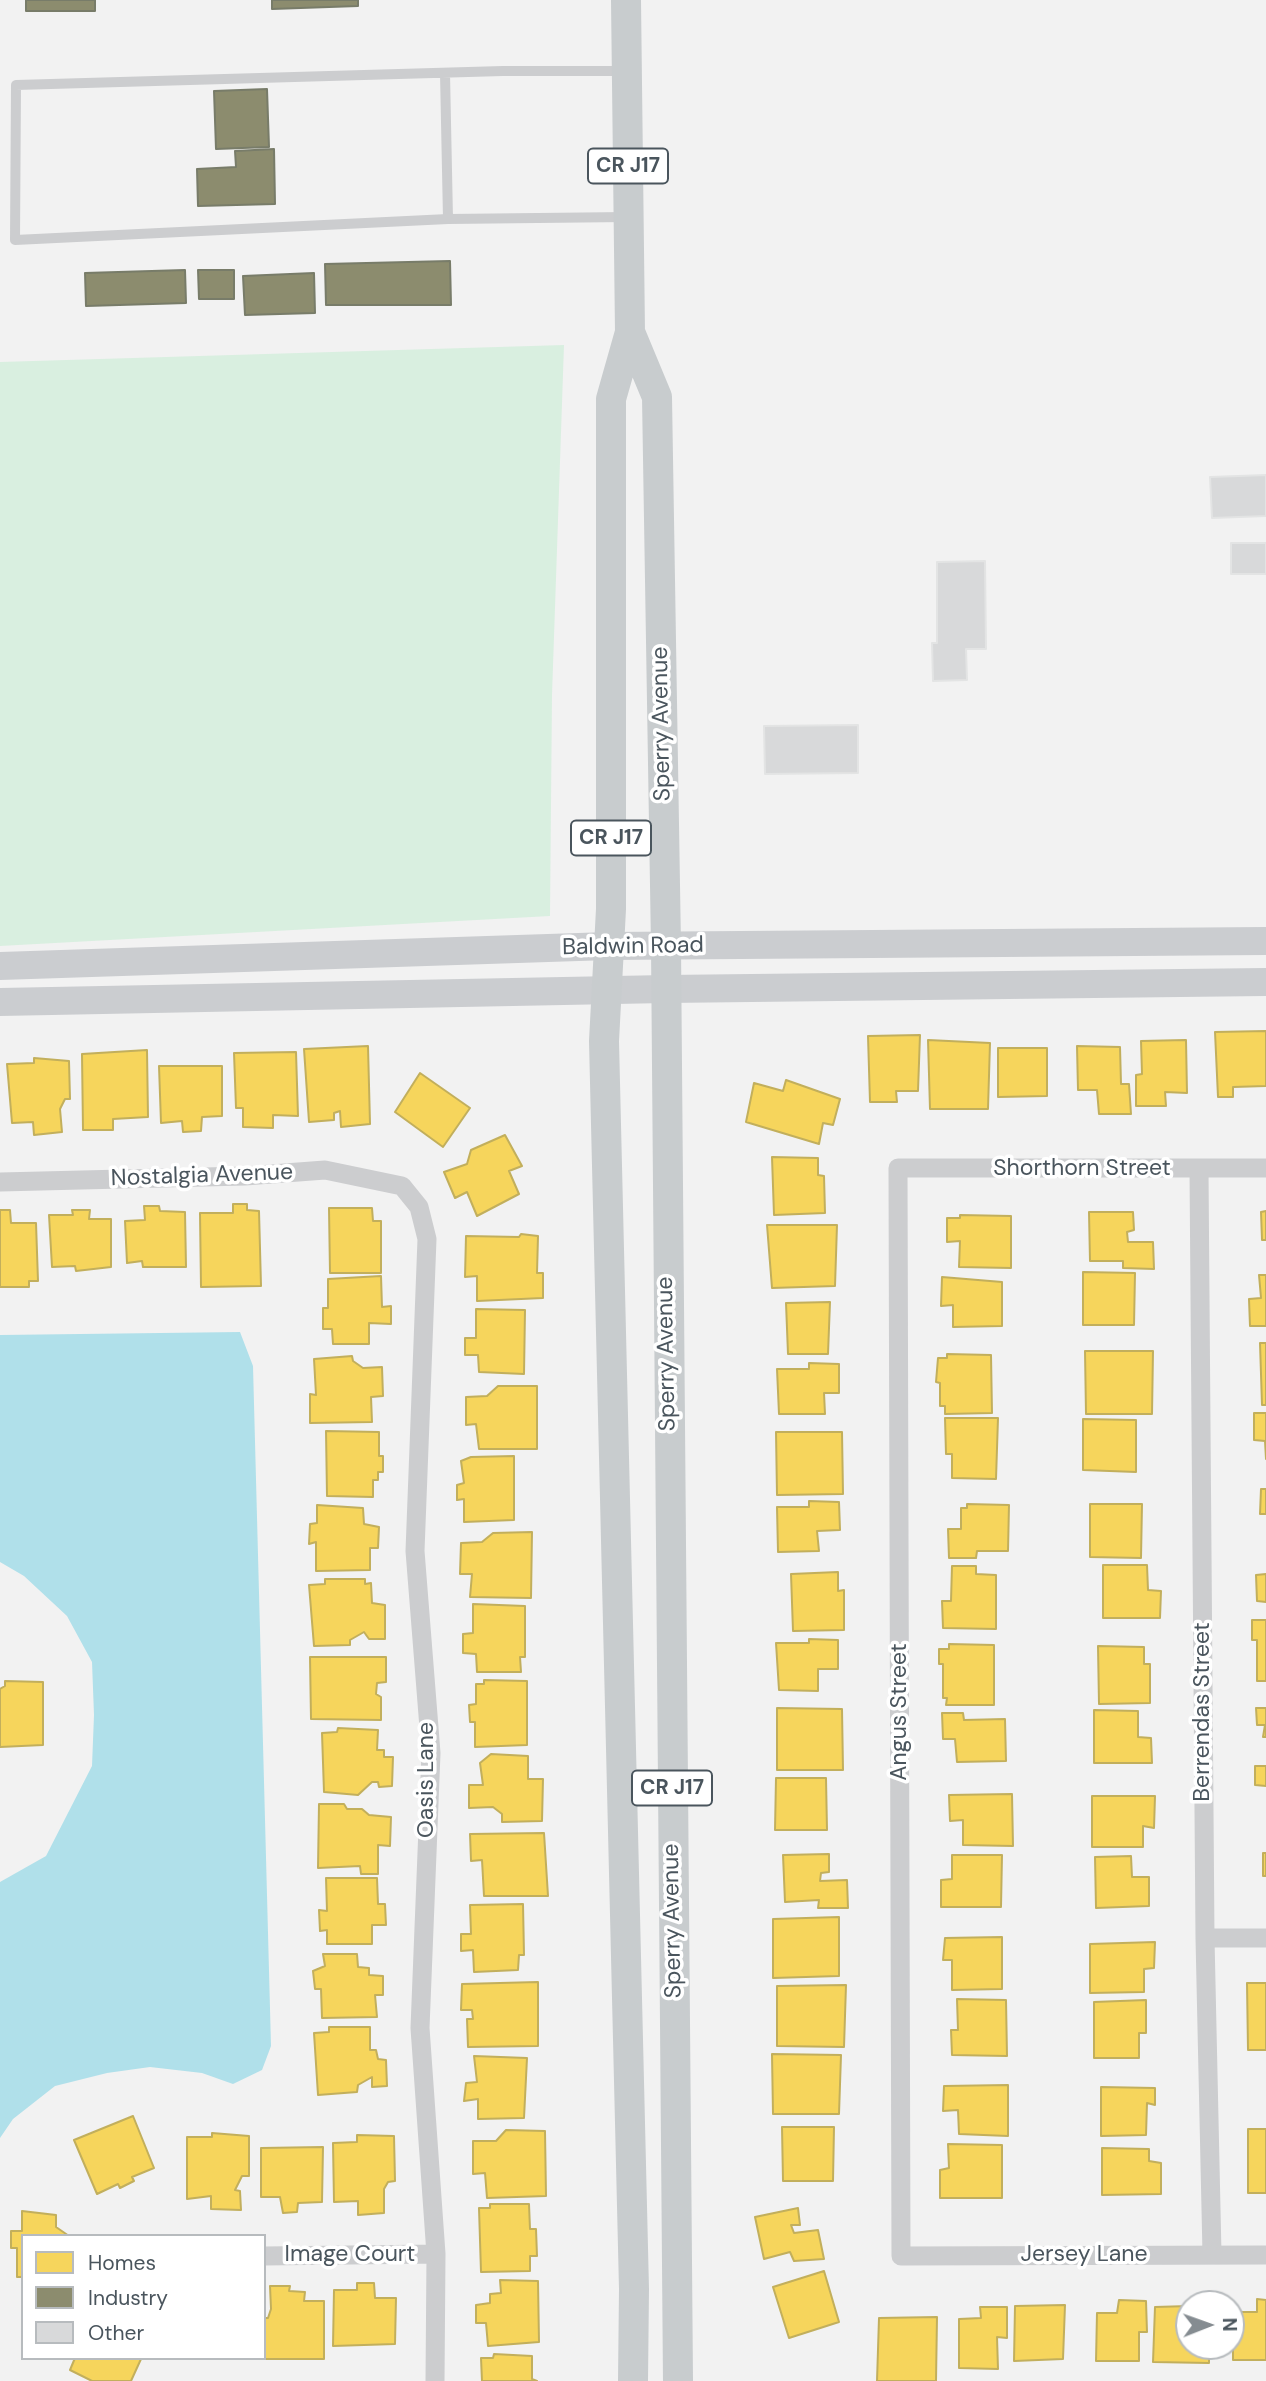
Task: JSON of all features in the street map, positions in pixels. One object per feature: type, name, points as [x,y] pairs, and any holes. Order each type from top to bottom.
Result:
[{"type":"main road","name":"Sperry Avenue","points":[[626,0],[630,332],[611,399],[609,946],[604,1041],[621,1625],[633,2381]]},
{"type":"main road","name":"Sperry Avenue","points":[[630,332],[657,397],[666,946],[678,2381]]},
{"type":"main road","name":"Baldwin Road","points":[[0,966],[609,946],[1266,942]]},
{"type":"main road","name":"Baldwin Road","points":[[0,1002],[666,989],[1266,982]]},
{"type":"street","name":"Shorthorn Street","points":[[898,1168],[1266,1168]]},
{"type":"street","name":"Angus Street","points":[[898,1168],[901,2256]]},
{"type":"street","name":"Berrendas Street","points":[[1199,1169],[1205,1938],[1212,2254]]},
{"type":"street","name":"Nostalgia Avenue","points":[[0,1182],[245,1176],[325,1170],[402,1186]]},
{"type":"street","name":"Oasis Lane","points":[[402,1186],[419,1206],[427,1239],[415,1552],[431,1753],[420,2028],[436,2254],[435,2381]]},
{"type":"street","points":[[1205,1938],[1266,1938]]},
{"type":"street","name":"Image Court","points":[[266,2256],[436,2254]]},
{"type":"street","name":"Jersey Lane","points":[[901,2256],[1266,2255]]},
{"type":"lane","points":[[626,71],[445,73],[16,85],[15,240],[448,219],[628,217]]},
{"type":"lane","points":[[445,73],[448,219]]},
{"type":"green space","points":[[564,345],[552,695],[550,916],[0,946],[0,362]]},
{"type":"water","points":[[240,1332],[253,1366],[271,2046],[262,2070],[233,2084],[202,2073],[150,2067],[107,2073],[55,2086],[13,2119],[0,2138],[0,1882],[46,1856],[92,1766],[94,1715],[92,1662],[67,1616],[24,1576],[0,1562],[0,1335]]},
{"type":"building: Homes","points":[[1266,1031],[1266,1086],[1233,1087],[1233,1097],[1218,1097],[1215,1032]]},
{"type":"building: Homes","points":[[920,1035],[918,1091],[896,1091],[897,1102],[870,1102],[868,1036]]},
{"type":"building: Homes","points":[[928,1040],[990,1043],[988,1109],[930,1109]]},
{"type":"building: Homes","points":[[1186,1040],[1187,1093],[1165,1092],[1166,1106],[1136,1106],[1136,1075],[1142,1074],[1141,1041]]},
{"type":"building: Homes","points":[[368,1046],[370,1124],[341,1127],[340,1111],[334,1113],[334,1120],[309,1122],[304,1049]]},
{"type":"building: Homes","points":[[1077,1046],[1120,1047],[1121,1084],[1129,1084],[1131,1114],[1099,1114],[1097,1090],[1078,1090]]},
{"type":"building: Homes","points":[[998,1048],[1047,1048],[1047,1096],[998,1097]]},
{"type":"building: Homes","points":[[147,1050],[148,1117],[113,1119],[113,1130],[83,1130],[82,1054]]},
{"type":"building: Homes","points":[[296,1052],[298,1116],[273,1115],[273,1128],[243,1127],[243,1108],[236,1108],[234,1053]]},
{"type":"building: Homes","points":[[34,1058],[69,1061],[70,1099],[65,1099],[60,1109],[62,1132],[34,1135],[33,1122],[12,1123],[7,1064],[34,1063]]},
{"type":"building: Homes","points":[[159,1066],[222,1066],[222,1116],[202,1117],[201,1131],[183,1132],[182,1121],[161,1123]]},
{"type":"building: Homes","points":[[420,1073],[470,1108],[443,1147],[395,1112]]},
{"type":"building: Homes","points":[[786,1080],[840,1099],[833,1125],[823,1123],[819,1144],[746,1122],[754,1083],[783,1091]]},
{"type":"building: Homes","points":[[505,1135],[522,1166],[509,1171],[519,1194],[477,1216],[467,1192],[455,1198],[444,1172],[467,1164],[471,1150]]},
{"type":"building: Homes","points":[[772,1157],[818,1158],[818,1175],[824,1176],[825,1213],[774,1215]]},
{"type":"building: Homes","points":[[233,1204],[247,1204],[247,1210],[259,1211],[261,1286],[201,1287],[200,1213],[233,1213]]},
{"type":"building: Homes","points":[[144,1206],[159,1206],[160,1211],[185,1212],[186,1267],[143,1267],[142,1261],[127,1263],[125,1221],[145,1220]]},
{"type":"building: Homes","points":[[329,1208],[372,1208],[373,1221],[381,1221],[381,1273],[330,1273]]},
{"type":"building: Homes","points":[[0,1210],[10,1210],[11,1223],[36,1223],[38,1281],[29,1281],[29,1287],[0,1287]]},
{"type":"building: Homes","points":[[72,1210],[90,1210],[89,1219],[111,1219],[111,1267],[76,1271],[75,1266],[52,1267],[49,1215],[73,1215]]},
{"type":"building: Homes","points":[[1266,1211],[1266,1240],[1262,1240],[1261,1212]]},
{"type":"building: Homes","points":[[1089,1212],[1133,1212],[1134,1230],[1127,1232],[1128,1242],[1153,1242],[1154,1269],[1123,1268],[1123,1261],[1090,1261]]},
{"type":"building: Homes","points":[[960,1215],[1011,1216],[1011,1268],[959,1267],[960,1241],[947,1242],[947,1218],[960,1218]]},
{"type":"building: Homes","points":[[767,1225],[837,1225],[835,1286],[772,1288]]},
{"type":"building: Homes","points":[[521,1234],[538,1236],[537,1273],[543,1273],[543,1298],[477,1301],[477,1276],[465,1277],[466,1236],[519,1237]]},
{"type":"building: Homes","points":[[1083,1272],[1135,1273],[1134,1325],[1083,1325]]},
{"type":"building: Homes","points":[[1259,1275],[1266,1275],[1266,1326],[1250,1326],[1249,1299],[1261,1298]]},
{"type":"building: Homes","points":[[381,1276],[382,1307],[391,1306],[391,1324],[369,1323],[369,1344],[333,1344],[332,1329],[323,1329],[323,1308],[328,1308],[328,1279]]},
{"type":"building: Homes","points":[[942,1277],[1002,1282],[1002,1326],[953,1327],[953,1305],[941,1306]]},
{"type":"building: Homes","points":[[830,1302],[828,1354],[788,1354],[786,1303]]},
{"type":"building: Homes","points":[[476,1309],[525,1310],[524,1374],[479,1372],[478,1355],[465,1355],[465,1338],[476,1338]]},
{"type":"building: Homes","points":[[1260,1343],[1266,1343],[1266,1405],[1262,1405]]},
{"type":"building: Homes","points":[[1085,1351],[1153,1351],[1152,1414],[1086,1414]]},
{"type":"building: Homes","points":[[947,1354],[991,1355],[992,1413],[945,1414],[945,1406],[940,1406],[940,1383],[936,1382],[938,1358],[947,1358]]},
{"type":"building: Homes","points":[[352,1356],[353,1361],[363,1368],[382,1367],[383,1396],[371,1397],[372,1422],[310,1423],[310,1394],[316,1395],[314,1359]]},
{"type":"building: Homes","points":[[809,1363],[839,1364],[839,1393],[824,1393],[825,1414],[779,1414],[777,1369],[809,1369]]},
{"type":"building: Homes","points":[[498,1386],[537,1386],[537,1449],[479,1449],[476,1424],[466,1425],[466,1397],[487,1396]]},
{"type":"building: Homes","points":[[1254,1413],[1266,1413],[1266,1459],[1265,1441],[1254,1440]]},
{"type":"building: Homes","points":[[945,1418],[998,1418],[996,1479],[952,1478],[952,1454],[946,1454]]},
{"type":"building: Homes","points":[[1083,1419],[1136,1420],[1136,1472],[1083,1470]]},
{"type":"building: Homes","points":[[326,1431],[379,1432],[379,1456],[383,1456],[383,1472],[378,1472],[378,1480],[373,1480],[373,1497],[327,1496]]},
{"type":"building: Homes","points":[[776,1432],[842,1432],[843,1494],[777,1495]]},
{"type":"building: Homes","points":[[514,1456],[514,1520],[464,1522],[464,1499],[457,1500],[457,1485],[464,1483],[461,1461],[471,1457]]},
{"type":"building: Homes","points":[[1261,1489],[1266,1489],[1266,1514],[1260,1514]]},
{"type":"building: Homes","points":[[809,1501],[839,1502],[840,1530],[817,1531],[819,1551],[778,1552],[777,1507],[809,1507]]},
{"type":"building: Homes","points":[[967,1504],[1009,1505],[1008,1551],[977,1551],[976,1558],[949,1558],[948,1529],[961,1529],[961,1508],[967,1508]]},
{"type":"building: Homes","points":[[1090,1504],[1142,1504],[1141,1558],[1090,1557]]},
{"type":"building: Homes","points":[[317,1505],[363,1508],[364,1524],[379,1527],[378,1548],[370,1548],[370,1570],[316,1571],[316,1542],[309,1544],[310,1524],[317,1523]]},
{"type":"building: Homes","points":[[532,1532],[531,1598],[470,1597],[472,1574],[460,1574],[461,1543],[482,1542],[493,1533]]},
{"type":"building: Homes","points":[[1103,1565],[1147,1565],[1148,1590],[1161,1591],[1160,1618],[1103,1618]]},
{"type":"building: Homes","points":[[952,1566],[976,1566],[976,1574],[996,1575],[996,1629],[943,1628],[942,1601],[951,1601]]},
{"type":"building: Homes","points":[[838,1572],[838,1591],[844,1590],[844,1630],[793,1631],[791,1574]]},
{"type":"building: Homes","points":[[1266,1574],[1266,1602],[1257,1601],[1256,1575]]},
{"type":"building: Homes","points":[[325,1579],[365,1579],[365,1584],[371,1583],[372,1603],[385,1605],[385,1639],[369,1639],[364,1632],[350,1640],[350,1645],[314,1646],[309,1585],[325,1584]]},
{"type":"building: Homes","points":[[473,1604],[525,1606],[525,1657],[520,1657],[521,1672],[477,1672],[476,1654],[463,1653],[463,1634],[473,1633]]},
{"type":"building: Homes","points":[[1252,1620],[1266,1620],[1266,1681],[1257,1681],[1257,1640],[1252,1640]]},
{"type":"building: Homes","points":[[809,1639],[838,1640],[838,1669],[818,1669],[818,1691],[779,1690],[776,1643],[809,1643]]},
{"type":"building: Homes","points":[[949,1644],[994,1645],[994,1705],[946,1705],[947,1698],[943,1698],[943,1664],[939,1664],[939,1649],[949,1649]]},
{"type":"building: Homes","points":[[1098,1646],[1144,1647],[1144,1664],[1150,1664],[1150,1703],[1099,1704]]},
{"type":"building: Homes","points":[[310,1657],[386,1657],[386,1682],[377,1683],[376,1694],[381,1697],[381,1720],[311,1719]]},
{"type":"building: Homes","points":[[484,1680],[527,1681],[527,1745],[475,1747],[475,1722],[470,1722],[469,1705],[476,1704],[476,1684],[484,1684]]},
{"type":"building: Homes","points":[[5,1681],[43,1682],[43,1745],[0,1747],[0,1689],[5,1686]]},
{"type":"building: Homes","points":[[777,1708],[842,1709],[843,1770],[777,1770]]},
{"type":"building: Homes","points":[[1256,1708],[1266,1708],[1266,1737],[1263,1737],[1265,1725],[1257,1725]]},
{"type":"building: Homes","points":[[1094,1710],[1138,1711],[1138,1737],[1151,1738],[1152,1763],[1094,1763]]},
{"type":"building: Homes","points":[[942,1713],[963,1713],[964,1720],[1005,1719],[1006,1761],[957,1762],[955,1739],[943,1739]]},
{"type":"building: Homes","points":[[338,1728],[378,1730],[377,1750],[384,1750],[384,1757],[393,1757],[392,1786],[379,1787],[378,1782],[372,1782],[358,1795],[324,1792],[322,1733],[337,1732]]},
{"type":"building: Homes","points":[[491,1754],[528,1756],[528,1779],[543,1779],[542,1821],[502,1822],[502,1814],[493,1807],[469,1808],[469,1785],[483,1785],[480,1763]]},
{"type":"building: Homes","points":[[1255,1766],[1266,1766],[1266,1786],[1255,1785]]},
{"type":"building: Homes","points":[[776,1778],[826,1778],[827,1830],[775,1830]]},
{"type":"building: Homes","points":[[1012,1794],[1013,1846],[963,1845],[963,1820],[950,1821],[949,1795]]},
{"type":"building: Homes","points":[[1092,1796],[1155,1796],[1154,1828],[1143,1826],[1143,1847],[1092,1847]]},
{"type":"building: Homes","points":[[319,1804],[344,1804],[347,1809],[362,1809],[369,1815],[391,1817],[390,1846],[378,1845],[378,1874],[361,1874],[360,1866],[318,1868]]},
{"type":"building: Homes","points":[[544,1833],[548,1896],[484,1896],[482,1860],[471,1861],[470,1834]]},
{"type":"building: Homes","points":[[1263,1853],[1266,1853],[1266,1876],[1263,1876]]},
{"type":"building: Homes","points":[[829,1854],[829,1872],[821,1873],[820,1881],[847,1880],[848,1908],[818,1908],[819,1900],[785,1902],[783,1855]]},
{"type":"building: Homes","points":[[952,1855],[1002,1855],[1001,1907],[941,1907],[941,1880],[952,1879]]},
{"type":"building: Homes","points":[[1131,1856],[1132,1877],[1149,1877],[1149,1906],[1096,1908],[1095,1857]]},
{"type":"building: Homes","points":[[326,1878],[377,1878],[378,1904],[385,1904],[386,1925],[372,1925],[372,1944],[327,1944],[327,1930],[320,1931],[319,1910],[327,1911]]},
{"type":"building: Homes","points":[[523,1904],[524,1955],[519,1955],[518,1970],[474,1972],[473,1950],[461,1951],[461,1934],[471,1934],[470,1905]]},
{"type":"building: Homes","points":[[839,1917],[839,1976],[773,1978],[773,1919]]},
{"type":"building: Homes","points":[[1002,1937],[1002,1989],[952,1990],[952,1960],[943,1960],[945,1938]]},
{"type":"building: Homes","points":[[1155,1942],[1154,1968],[1144,1969],[1144,1992],[1090,1993],[1090,1944]]},
{"type":"building: Homes","points":[[323,1954],[357,1954],[358,1967],[369,1968],[369,1975],[383,1976],[383,1995],[375,1995],[377,2017],[322,2018],[321,1989],[315,1989],[313,1971],[325,1966]]},
{"type":"building: Homes","points":[[538,1982],[538,2046],[468,2047],[467,2019],[473,2019],[472,2010],[461,2010],[462,1984]]},
{"type":"building: Homes","points":[[1247,1983],[1266,1983],[1266,2050],[1248,2050]]},
{"type":"building: Homes","points":[[846,1985],[844,2047],[777,2046],[777,1986]]},
{"type":"building: Homes","points":[[957,1999],[1006,2000],[1007,2056],[952,2055],[951,2030],[958,2030]]},
{"type":"building: Homes","points":[[1146,2000],[1146,2033],[1139,2033],[1139,2058],[1094,2058],[1094,2002]]},
{"type":"building: Homes","points":[[329,2027],[370,2027],[370,2050],[376,2050],[378,2059],[386,2060],[387,2086],[372,2087],[372,2077],[358,2085],[357,2092],[318,2095],[314,2033],[329,2032]]},
{"type":"building: Homes","points":[[772,2054],[841,2055],[839,2114],[773,2114]]},
{"type":"building: Homes","points":[[474,2056],[527,2058],[524,2118],[478,2119],[478,2099],[464,2101],[466,2083],[477,2082]]},
{"type":"building: Homes","points":[[1008,2085],[1008,2136],[959,2134],[958,2110],[943,2111],[944,2086]]},
{"type":"building: Homes","points":[[1101,2087],[1155,2088],[1155,2105],[1147,2103],[1146,2135],[1101,2136]]},
{"type":"building: Homes","points":[[133,2116],[154,2168],[132,2177],[134,2181],[120,2188],[118,2184],[97,2194],[74,2140]]},
{"type":"building: Homes","points":[[782,2127],[834,2127],[833,2181],[783,2181]]},
{"type":"building: Homes","points":[[1248,2129],[1266,2129],[1266,2193],[1248,2193]]},
{"type":"building: Homes","points":[[506,2130],[545,2131],[546,2196],[487,2198],[485,2173],[473,2174],[473,2141],[496,2141]]},
{"type":"building: Homes","points":[[212,2133],[249,2136],[249,2176],[242,2176],[235,2190],[240,2191],[241,2210],[211,2209],[211,2196],[187,2199],[187,2137],[212,2137]]},
{"type":"building: Homes","points":[[357,2135],[394,2136],[395,2181],[388,2182],[384,2189],[384,2213],[358,2215],[358,2201],[334,2202],[333,2143],[357,2142]]},
{"type":"building: Homes","points":[[948,2144],[1002,2145],[1002,2198],[940,2198],[940,2170],[949,2168]]},
{"type":"building: Homes","points":[[323,2147],[322,2202],[298,2203],[297,2212],[283,2213],[280,2197],[261,2197],[261,2148]]},
{"type":"building: Homes","points":[[1102,2148],[1149,2149],[1149,2161],[1161,2163],[1161,2194],[1102,2195]]},
{"type":"building: Homes","points":[[490,2204],[529,2204],[530,2229],[536,2229],[537,2256],[530,2256],[530,2271],[481,2272],[479,2208],[490,2208]]},
{"type":"building: Homes","points":[[798,2208],[800,2225],[791,2225],[794,2233],[818,2230],[824,2259],[794,2261],[790,2252],[764,2259],[755,2217]]},
{"type":"building: Homes","points":[[22,2211],[56,2215],[56,2227],[66,2234],[21,2234],[21,2277],[17,2277],[17,2248],[11,2248],[11,2231],[22,2231]]},
{"type":"building: Homes","points":[[824,2271],[839,2322],[789,2338],[773,2287]]},
{"type":"building: Homes","points":[[500,2280],[538,2281],[539,2342],[488,2346],[486,2323],[476,2323],[476,2305],[490,2303],[490,2294],[501,2293]]},
{"type":"building: Homes","points":[[357,2283],[374,2283],[375,2298],[396,2298],[395,2344],[333,2346],[334,2290],[357,2290]]},
{"type":"building: Homes","points":[[270,2286],[290,2286],[289,2291],[305,2292],[304,2301],[324,2301],[324,2359],[266,2359],[266,2318],[271,2309]]},
{"type":"building: Homes","points":[[1257,2299],[1266,2300],[1266,2360],[1245,2360],[1245,2312],[1257,2312]]},
{"type":"building: Homes","points":[[1119,2300],[1146,2301],[1147,2332],[1139,2332],[1139,2361],[1096,2361],[1097,2313],[1117,2313]]},
{"type":"building: Homes","points":[[1065,2305],[1063,2359],[1014,2361],[1015,2306]]},
{"type":"building: Homes","points":[[1175,2306],[1175,2360],[1209,2360],[1209,2363],[1153,2362],[1155,2307]]},
{"type":"building: Homes","points":[[980,2307],[1007,2307],[1007,2338],[997,2337],[998,2369],[959,2368],[959,2319],[981,2318]]},
{"type":"building: Homes","points":[[937,2317],[936,2381],[877,2381],[879,2318]]},
{"type":"building: Homes","points":[[494,2354],[532,2356],[532,2379],[537,2381],[482,2381],[481,2358],[493,2358]]},
{"type":"building: Homes","points":[[74,2360],[141,2360],[131,2381],[92,2381],[70,2370]]},
{"type":"building: Industry","points":[[26,0],[95,0],[95,11],[26,11]]},
{"type":"building: Industry","points":[[272,0],[358,0],[358,6],[272,9]]},
{"type":"building: Industry","points":[[267,89],[269,147],[216,149],[214,91]]},
{"type":"building: Industry","points":[[274,149],[275,204],[198,206],[197,169],[236,167],[235,151]]},
{"type":"building: Industry","points":[[450,261],[451,305],[326,305],[325,264]]},
{"type":"building: Industry","points":[[185,270],[186,303],[86,306],[85,273]]},
{"type":"building: Industry","points":[[198,270],[234,270],[234,299],[199,299]]},
{"type":"building: Industry","points":[[314,273],[315,313],[245,315],[243,276]]},
{"type":"building: Other","points":[[1266,475],[1266,516],[1212,518],[1210,477]]},
{"type":"building: Other","points":[[1231,543],[1266,543],[1266,574],[1231,574]]},
{"type":"building: Other","points":[[985,561],[986,649],[966,649],[967,680],[933,681],[932,643],[937,643],[937,562]]},
{"type":"building: Other","points":[[858,725],[858,773],[765,774],[764,726]]}]
